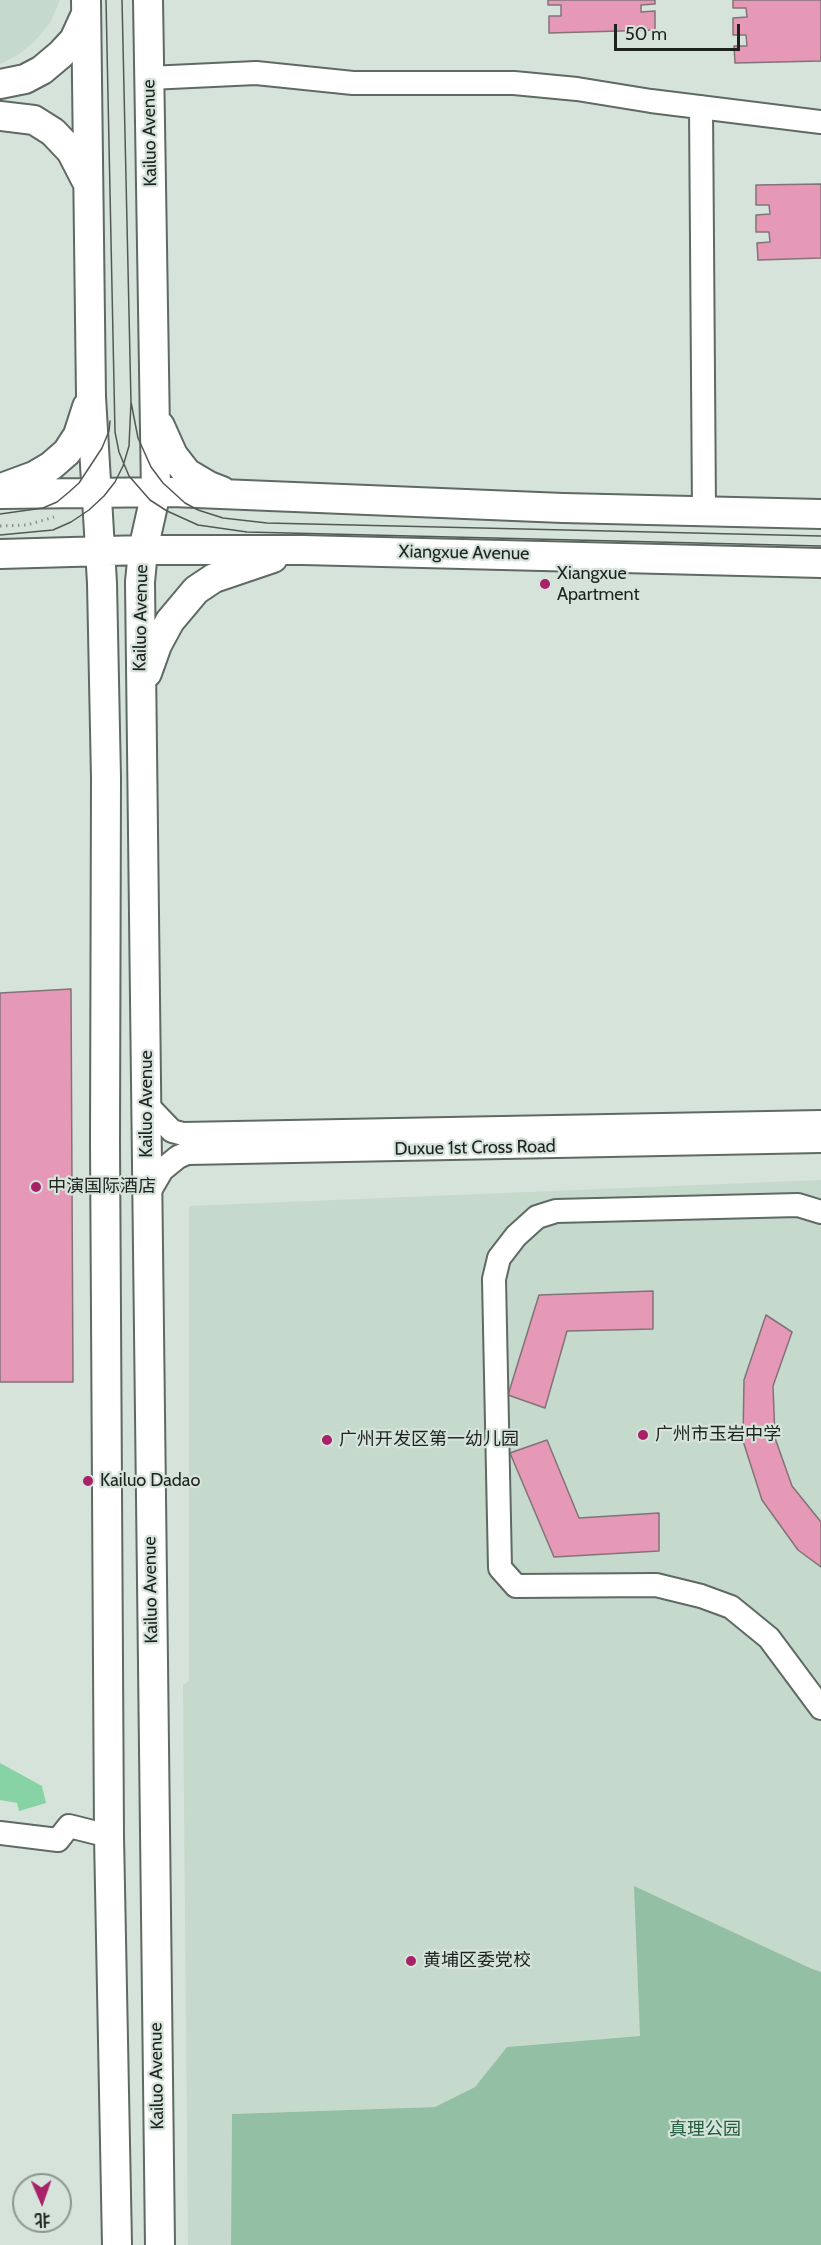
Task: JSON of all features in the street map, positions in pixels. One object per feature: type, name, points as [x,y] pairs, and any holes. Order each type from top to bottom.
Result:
[{"type":"main road","name":"Kailuo Avenue","points":[[148,0],[156,492],[143,550],[140,582],[160,2245]]},
{"type":"main road","name":"Kailuo Avenue","points":[[86,7],[91,397],[100,551],[105,756],[109,1836],[117,2245]]},
{"type":"main road","points":[[0,84],[25,79],[42,70],[61,54],[74,40],[86,7]]},
{"type":"main road","points":[[0,116],[34,120],[53,132],[71,151],[89,187]]},
{"type":"main road","points":[[0,488],[34,476],[51,466],[67,452],[78,435],[91,397]]},
{"type":"main road","points":[[156,413],[173,455],[187,473],[209,486],[233,495]]},
{"type":"main road","points":[[0,494],[156,492],[445,501],[563,508],[821,514]]},
{"type":"main road","points":[[141,692],[157,645],[170,621],[196,590],[214,578],[242,567],[303,549]]},
{"type":"main road","name":"Xiangxue Avenue","points":[[100,551],[303,549],[821,562]]},
{"type":"main road","points":[[0,554],[100,551]]},
{"type":"main road","points":[[105,756],[110,735],[118,731],[125,736],[142,758]]},
{"type":"street","points":[[149,78],[256,73],[353,83],[514,83],[577,89],[821,122]]},
{"type":"street","points":[[701,107],[704,510]]},
{"type":"street","name":"Duxue 1st Cross Road","points":[[147,1105],[172,1131],[183,1134],[821,1122]]},
{"type":"street","name":"Duxue 1st Cross Road","points":[[148,1194],[162,1170],[178,1156],[187,1153],[821,1141]]},
{"type":"street","points":[[821,1212],[798,1205],[556,1211],[537,1217],[516,1236],[499,1258],[494,1279],[500,1568],[516,1586],[656,1585],[701,1596],[731,1607],[769,1638],[821,1708]]},
{"type":"street","points":[[0,1833],[58,1840],[69,1826],[109,1836]]},
{"type":"path","points":[[0,526],[27,525],[61,514]]},
{"type":"shaded area","points":[[0,0],[60,0],[50,23],[35,41],[18,55],[0,64]]},
{"type":"shaded area","points":[[821,1180],[821,1972],[810,1968],[640,2036],[508,2047],[475,2087],[435,2107],[232,2114],[231,2245],[188,2245],[183,1685],[189,1681],[189,1206]]},
{"type":"shaded area","points":[[0,1763],[42,1786],[46,1803],[19,1811],[17,1803],[0,1800]]},
{"type":"green space","name":"真理公园","points":[[634,1886],[821,1972],[821,2245],[231,2245],[232,2114],[435,2107],[475,2087],[507,2047],[640,2036]]},
{"type":"building","points":[[548,0],[655,0],[655,4],[641,5],[641,12],[655,11],[655,30],[549,33],[549,16],[561,16],[561,5],[548,5]]},
{"type":"building","points":[[733,0],[821,0],[821,61],[735,63],[734,46],[747,46],[746,35],[733,35],[733,18],[747,17],[746,8],[733,8]]},
{"type":"building","points":[[821,184],[821,258],[758,260],[757,243],[770,242],[769,232],[756,232],[756,215],[770,214],[769,205],[756,205],[756,185]]},
{"type":"building","name":"中演国际酒店","points":[[71,989],[73,1382],[0,1382],[0,993]]},
{"type":"building","points":[[653,1291],[653,1329],[567,1331],[545,1408],[508,1395],[539,1295]]},
{"type":"building","points":[[766,1315],[792,1332],[773,1386],[775,1438],[792,1486],[821,1522],[821,1567],[798,1550],[762,1500],[743,1441],[744,1380]]},
{"type":"building","points":[[547,1440],[579,1518],[659,1513],[659,1551],[554,1557],[510,1453]]},
{"type":"tram line","points":[[106,0],[115,432],[119,452],[129,476],[150,500],[167,511],[198,525],[247,532],[821,546]]},
{"type":"tram line","points":[[0,535],[53,530],[89,510],[115,482],[129,446],[131,402],[122,0]]},
{"type":"tram line","points":[[131,402],[138,438],[151,467],[163,483],[185,503],[223,518],[267,523],[821,536]]},
{"type":"tram line","points":[[0,514],[43,508],[57,502],[69,492],[79,483],[102,448],[109,431],[110,421]]},
{"type":"place","name":"Xiangxue Apartment","points":[[545,584]]},
{"type":"place","name":"中演国际酒店","points":[[36,1187]]},
{"type":"place","name":"广州市玉岩中学","points":[[643,1435]]},
{"type":"place","name":"广州开发区第一幼儿园","points":[[327,1440]]},
{"type":"place","name":"Kailuo Dadao","points":[[88,1481]]},
{"type":"place","name":"黄埔区委党校","points":[[411,1961]]}]
